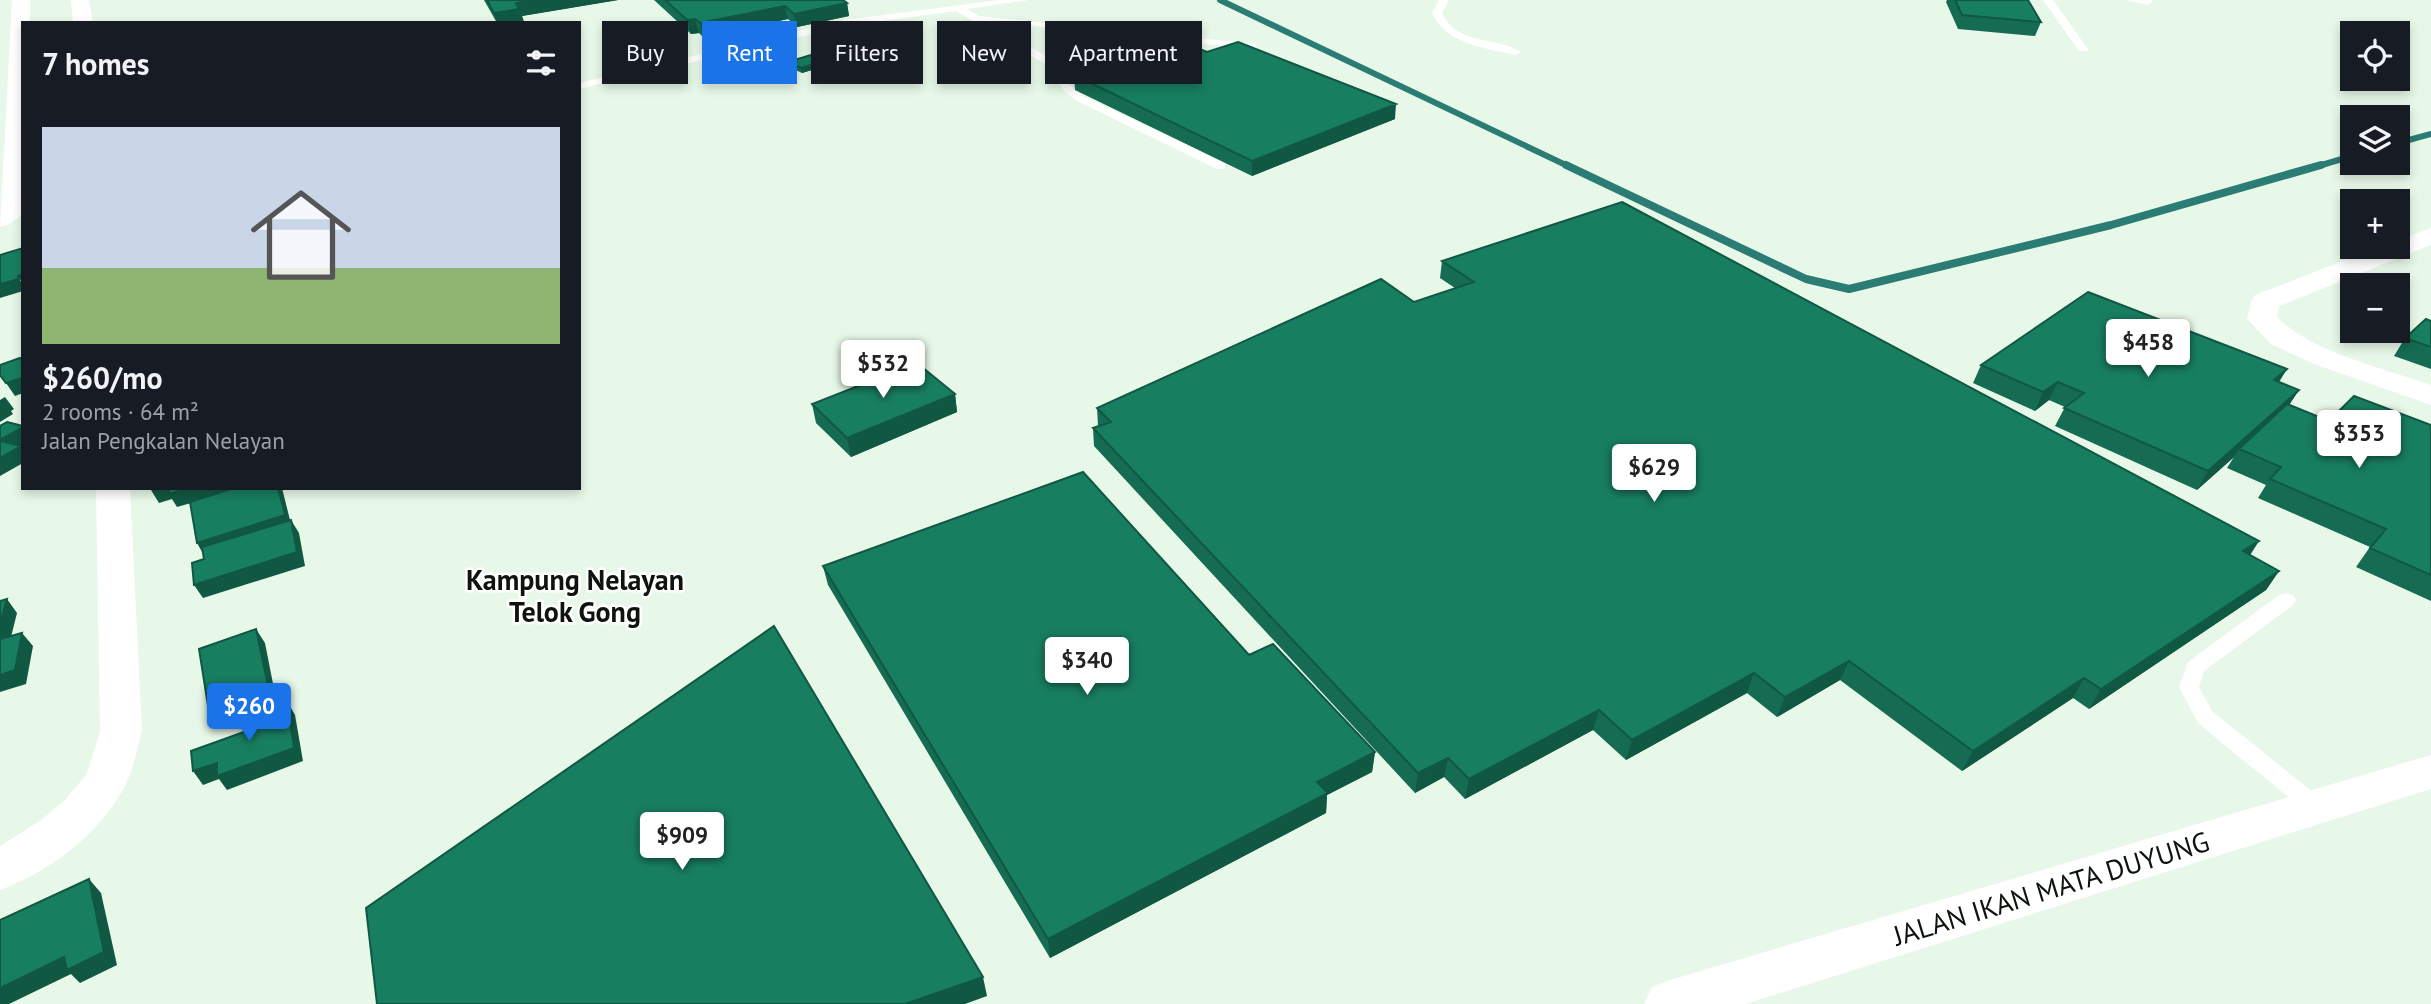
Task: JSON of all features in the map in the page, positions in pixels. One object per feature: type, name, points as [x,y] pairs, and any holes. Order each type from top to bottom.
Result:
[{"type":"street","points":[[0,219],[13,210],[12,180],[21,0]]},
{"type":"street","points":[[80,0],[83,21]]},
{"type":"street","points":[[2431,236],[2265,302],[2262,319],[2281,338],[2325,358],[2431,396]]},
{"type":"street","points":[[0,870],[60,830],[86,808],[103,786],[112,762],[121,730],[113,490]]},
{"type":"street","name":"JALAN IKAN MATA DUYUNG","points":[[1670,1004],[2431,772]]},
{"type":"lane","points":[[581,86],[845,23],[1024,0]]},
{"type":"lane","points":[[1444,0],[1437,13],[1438,19],[1450,30],[1474,41],[1516,52]]},
{"type":"lane","points":[[2048,0],[2083,49]]},
{"type":"lane","points":[[2130,0],[2148,2]]},
{"type":"lane","points":[[958,8],[1049,62],[1068,89],[1081,99],[1221,166]]},
{"type":"lane","points":[[976,17],[1252,46]]},
{"type":"lane","points":[[2286,600],[2195,667],[2189,687],[2205,718],[2316,808]]},
{"type":"building","points":[[487,0],[535,0],[516,3],[519,9],[494,13]]},
{"type":"building","points":[[665,0],[843,0],[847,3],[794,14],[785,6],[700,23],[695,19],[687,20]]},
{"type":"building","points":[[1955,0],[2028,0],[2041,22],[1962,15]]},
{"type":"building","points":[[1238,42],[1396,104],[1252,161],[1093,84],[1202,84],[1202,50],[1207,52]]},
{"type":"building","points":[[811,55],[811,65],[801,68],[797,66],[797,59]]},
{"type":"building","points":[[1622,202],[2259,541],[2243,551],[2279,571],[2101,689],[2084,678],[1973,751],[1849,661],[1785,697],[1754,673],[1632,740],[1599,710],[1469,779],[1448,758],[1418,773],[1093,428],[1111,422],[1097,408],[1381,279],[1414,302],[1474,282],[1442,261]]},
{"type":"building","points":[[21,249],[19,279],[0,284],[0,255]]},
{"type":"building","points":[[2088,292],[2287,369],[2274,380],[2299,390],[2208,471],[2064,408],[2084,393],[2058,382],[2043,392],[1981,365]]},
{"type":"building","points":[[2426,319],[2431,321],[2431,347],[2410,340],[2410,333]]},
{"type":"building","points":[[20,358],[21,379],[6,383],[0,375],[0,365]]},
{"type":"building","points":[[917,363],[955,394],[847,438],[812,404]]},
{"type":"building","points":[[2354,396],[2431,425],[2431,575],[2370,548],[2386,529],[2270,479],[2281,467],[2239,449],[2287,404],[2329,421]]},
{"type":"building","points":[[7,422],[21,426],[21,428],[0,440],[0,426]]},
{"type":"building","points":[[0,441],[21,446],[0,458]]},
{"type":"building","points":[[1083,472],[1249,655],[1273,644],[1375,752],[1317,782],[1328,793],[1048,939],[823,566]]},
{"type":"building","points":[[228,490],[279,490],[285,515],[197,543],[190,502]]},
{"type":"building","points":[[291,520],[297,552],[194,585],[192,563],[204,559],[202,547]]},
{"type":"building","points":[[7,599],[0,624],[0,601]]},
{"type":"building","points":[[774,626],[983,977],[905,1004],[377,1004],[366,908]]},
{"type":"building","points":[[256,629],[269,690],[209,712],[199,649]]},
{"type":"building","points":[[22,633],[15,670],[0,675],[0,639]]},
{"type":"building","points":[[287,701],[294,748],[217,776],[217,763],[193,771],[191,751],[255,728],[253,713]]},
{"type":"building","points":[[89,879],[104,952],[67,970],[64,957],[0,988],[0,920]]},
{"type":"waterway","points":[[1220,0],[1570,167]]},
{"type":"waterway","points":[[2410,140],[2431,134]]},
{"type":"waterway","points":[[2315,167],[2340,160]]},
{"type":"waterway","points":[[1566,165],[1806,279],[1849,289],[2111,225],[2321,165]]},
{"type":"district","name":"Kampung Nelayan Telok Gong","points":[[575,595]]}]
